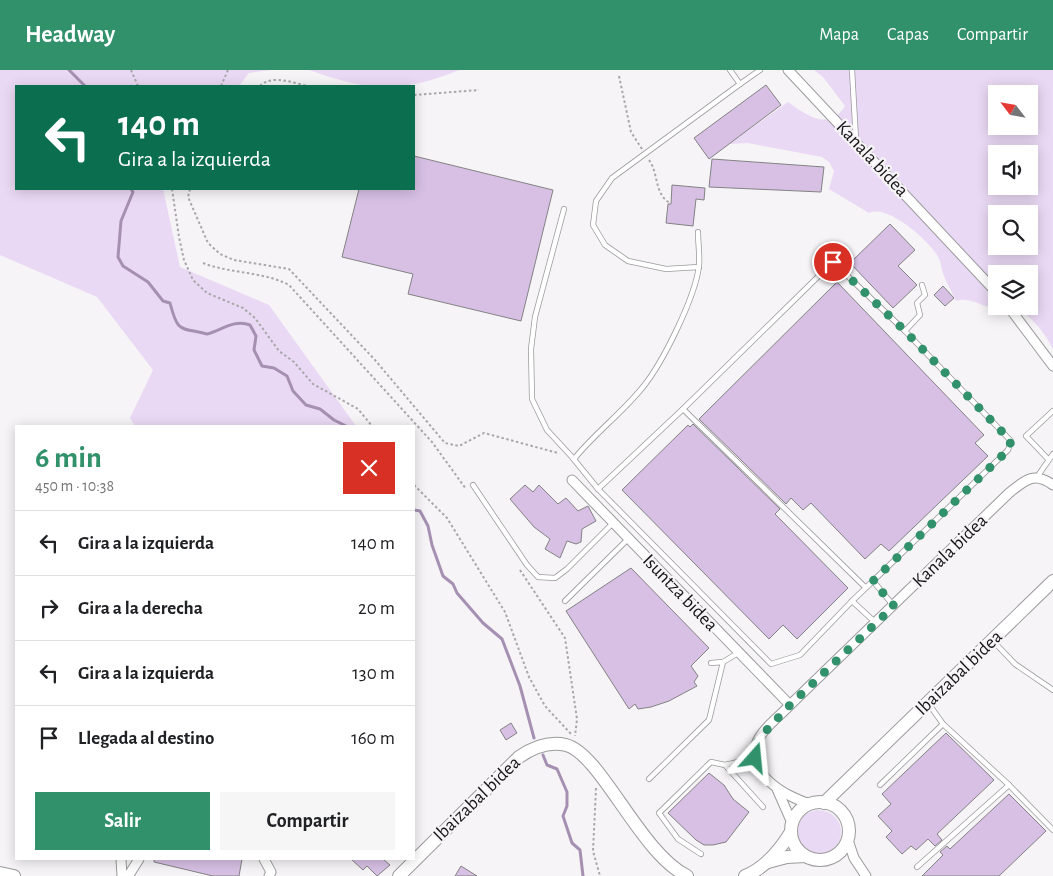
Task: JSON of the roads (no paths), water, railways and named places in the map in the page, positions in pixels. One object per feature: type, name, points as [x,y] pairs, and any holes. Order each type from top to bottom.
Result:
[{"type":"street","name":"Kanala bidea","points":[[788,70],[988,283]]},
{"type":"street","points":[[1015,315],[1053,366]]},
{"type":"street","name":"Kanala bidea","points":[[755,758],[754,751],[759,738],[790,705],[1009,493],[1026,480],[1037,477]]},
{"type":"street","points":[[1037,477],[1053,485]]},
{"type":"street","name":"Isuntza bidea","points":[[572,480],[628,540],[790,705]]},
{"type":"street","name":"Ibaizabal bidea","points":[[824,802],[865,765],[1053,581]]},
{"type":"street","name":"Ibaizabal bidea","points":[[399,876],[519,758],[530,750],[557,745],[566,746],[583,756],[653,849],[666,862],[687,876]]},
{"type":"street","points":[[755,758],[759,769],[776,787],[795,798],[811,804]]},
{"type":"street","points":[[776,787],[792,827],[792,841],[805,856]]},
{"type":"street","points":[[762,866],[779,850],[797,814],[811,804],[824,802],[834,806],[847,820],[848,840],[854,858],[866,876]]},
{"type":"street","points":[[745,876],[778,859],[805,856],[822,861],[830,859],[838,855],[848,840]]},
{"type":"street","points":[[121,860],[128,876]]},
{"type":"street","points":[[128,876],[138,860]]},
{"type":"street","points":[[265,860],[271,872],[269,876]]},
{"type":"street","points":[[0,873],[14,876]]},
{"type":"lane","points":[[730,70],[740,84]]},
{"type":"lane","points":[[699,266],[666,268],[628,261],[605,245],[593,226],[596,201],[612,178],[760,70]]},
{"type":"lane","points":[[852,70],[856,142]]},
{"type":"lane","points":[[564,209],[535,317],[531,349],[532,399],[547,430],[598,489],[771,664],[800,655],[865,586],[873,581],[1008,450],[1011,441],[905,331],[833,262],[683,409],[598,489]]},
{"type":"lane","points":[[574,459],[586,444],[643,387],[664,355],[679,321],[699,266],[698,232]]},
{"type":"lane","points":[[905,331],[920,315],[917,303],[926,295],[922,285]]},
{"type":"lane","points":[[683,409],[865,586]]},
{"type":"lane","points":[[1048,459],[1026,436],[1053,411]]},
{"type":"lane","points":[[1037,477],[1048,464],[1048,459],[1053,454]]},
{"type":"lane","points":[[473,485],[527,565],[538,577],[555,578],[567,569],[613,523]]},
{"type":"lane","points":[[565,601],[628,540]]},
{"type":"lane","points":[[873,581],[894,606]]},
{"type":"lane","points":[[852,601],[876,622]]},
{"type":"lane","points":[[992,640],[1015,664],[1053,690]]},
{"type":"lane","points":[[712,663],[723,662],[738,653]]},
{"type":"lane","points":[[649,779],[709,720],[723,662]]},
{"type":"lane","points":[[928,703],[943,724],[1009,784],[1053,830]]},
{"type":"lane","points":[[880,785],[943,724]]},
{"type":"lane","points":[[701,854],[678,840],[659,814],[711,762],[725,765],[755,758]]},
{"type":"lane","points":[[725,765],[763,807]]},
{"type":"lane","points":[[917,867],[1009,784]]},
{"type":"waterway","points":[[69,70],[84,85]]},
{"type":"waterway","points":[[132,190],[133,192],[121,221],[118,257],[123,266],[148,282],[163,301],[170,303],[175,320],[181,327],[207,334],[233,324],[250,325],[256,336],[254,350],[262,366],[274,368],[287,376],[293,391],[306,405],[320,409],[344,425]]},
{"type":"waterway","points":[[415,510],[420,511],[428,526],[432,545],[443,576],[453,584],[457,593],[483,623],[502,639],[520,686],[534,738]]},
{"type":"waterway","points":[[543,755],[547,765],[557,769],[567,792],[567,806],[563,816],[572,843],[580,850],[583,876]]}]
